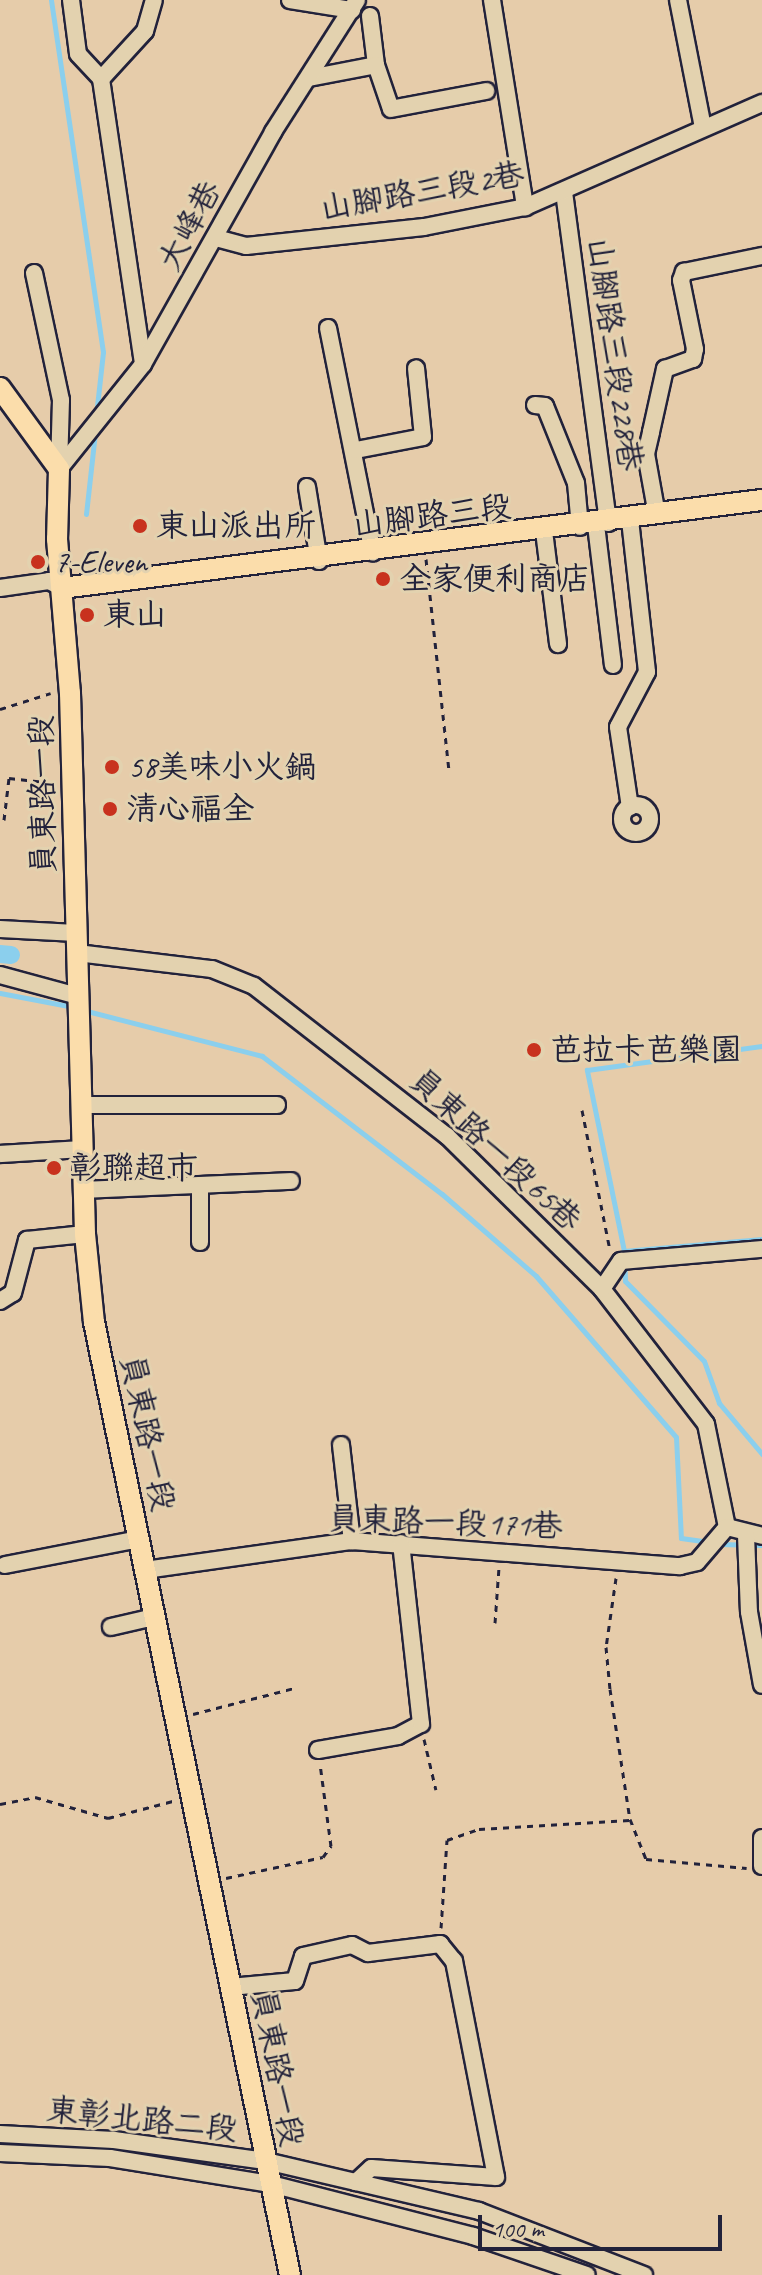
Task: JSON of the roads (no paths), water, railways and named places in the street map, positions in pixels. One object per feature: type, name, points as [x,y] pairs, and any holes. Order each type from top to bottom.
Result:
[{"type":"main road","points":[[0,388],[59,469]]},
{"type":"main road","name":"員東路一段","points":[[59,469],[62,588],[74,785],[85,1234],[94,1322],[290,2275]]},
{"type":"main road","name":"山腳路三段","points":[[62,588],[319,561],[762,500]]},
{"type":"street","points":[[71,0],[78,54],[101,79],[143,364]]},
{"type":"street","points":[[101,79],[145,31],[154,0]]},
{"type":"street","points":[[290,0],[354,5]]},
{"type":"street","points":[[492,0],[525,207]]},
{"type":"street","points":[[678,0],[703,128]]},
{"type":"street","name":"大峰巷","points":[[59,469],[143,364],[354,5]]},
{"type":"street","points":[[370,16],[376,65],[391,109],[486,91]]},
{"type":"street","points":[[309,78],[376,65]]},
{"type":"street","name":"山腳路三段2巷","points":[[216,238],[246,246],[424,227],[525,207],[762,103]]},
{"type":"street","name":"山腳路三段228巷","points":[[564,192],[595,525]]},
{"type":"street","points":[[657,515],[646,454],[665,369],[693,359],[695,349],[681,280],[684,272],[762,256]]},
{"type":"street","points":[[34,273],[61,400],[59,469]]},
{"type":"street","points":[[328,328],[356,450],[373,553]]},
{"type":"street","points":[[356,450],[423,437],[416,368]]},
{"type":"street","points":[[535,405],[545,406],[595,525],[613,665]]},
{"type":"street","points":[[307,487],[319,561]]},
{"type":"street","points":[[630,520],[647,672],[618,727],[630,807]]},
{"type":"street","points":[[544,531],[558,644]]},
{"type":"street","points":[[0,588],[49,581],[62,588]]},
{"type":"street","name":"員東路一段65巷","points":[[0,929],[212,969],[254,986],[447,1136],[602,1289],[706,1424],[727,1527]]},
{"type":"street","points":[[0,975],[78,996]]},
{"type":"street","points":[[82,1105],[277,1105]]},
{"type":"street","points":[[0,1154],[83,1149]]},
{"type":"street","points":[[84,1190],[291,1181]]},
{"type":"street","points":[[200,1185],[200,1242]]},
{"type":"street","points":[[0,1301],[13,1293],[27,1240],[85,1234]]},
{"type":"street","points":[[602,1289],[621,1261],[762,1249]]},
{"type":"street","points":[[341,1445],[352,1541]]},
{"type":"street","points":[[727,1527],[754,1535],[749,1612],[762,1685]]},
{"type":"street","name":"員東路一段171巷","points":[[145,1570],[352,1541],[500,1547],[619,1562],[697,1562],[727,1527]]},
{"type":"street","points":[[5,1565],[139,1539]]},
{"type":"street","points":[[318,1750],[398,1736],[421,1724],[401,1543]]},
{"type":"street","points":[[111,1627],[154,1617]]},
{"type":"street","points":[[760,1866],[762,1838]]},
{"type":"street","points":[[230,1987],[295,1981],[303,1956],[352,1945],[368,1953],[440,1944],[454,1961],[496,2177],[371,2168],[356,2182]]},
{"type":"street","name":"東彰北路二段","points":[[0,2134],[114,2140],[266,2161],[479,2211],[644,2275]]},
{"type":"street","name":"東彰北路二段","points":[[0,2153],[110,2158],[271,2184],[473,2236],[587,2275]]},
{"type":"waterway","points":[[51,0],[103,352],[96,415]]},
{"type":"waterway","points":[[86,514],[95,433]]},
{"type":"waterway","points":[[0,954],[11,955]]},
{"type":"waterway","points":[[0,993],[74,1007]]},
{"type":"waterway","points":[[83,1010],[262,1056],[442,1194],[536,1276],[676,1437],[681,1538],[708,1542]]},
{"type":"waterway","points":[[624,1251],[587,1070],[762,1046]]},
{"type":"waterway","points":[[762,1239],[624,1251],[625,1281],[704,1361],[719,1403],[762,1454]]},
{"type":"waterway","points":[[718,1544],[762,1545]]},
{"type":"place","name":"東山派出所","points":[[140,526]]},
{"type":"place","name":"7-Eleven","points":[[38,562]]},
{"type":"place","name":"全家便利商店","points":[[383,579]]},
{"type":"place","name":"東山","points":[[87,615]]},
{"type":"place","name":"58美味小火鍋","points":[[112,767]]},
{"type":"place","name":"清心福全","points":[[110,809]]},
{"type":"place","name":"芭拉卡芭樂園","points":[[534,1050]]},
{"type":"place","name":"彰聯超市","points":[[54,1168]]}]
